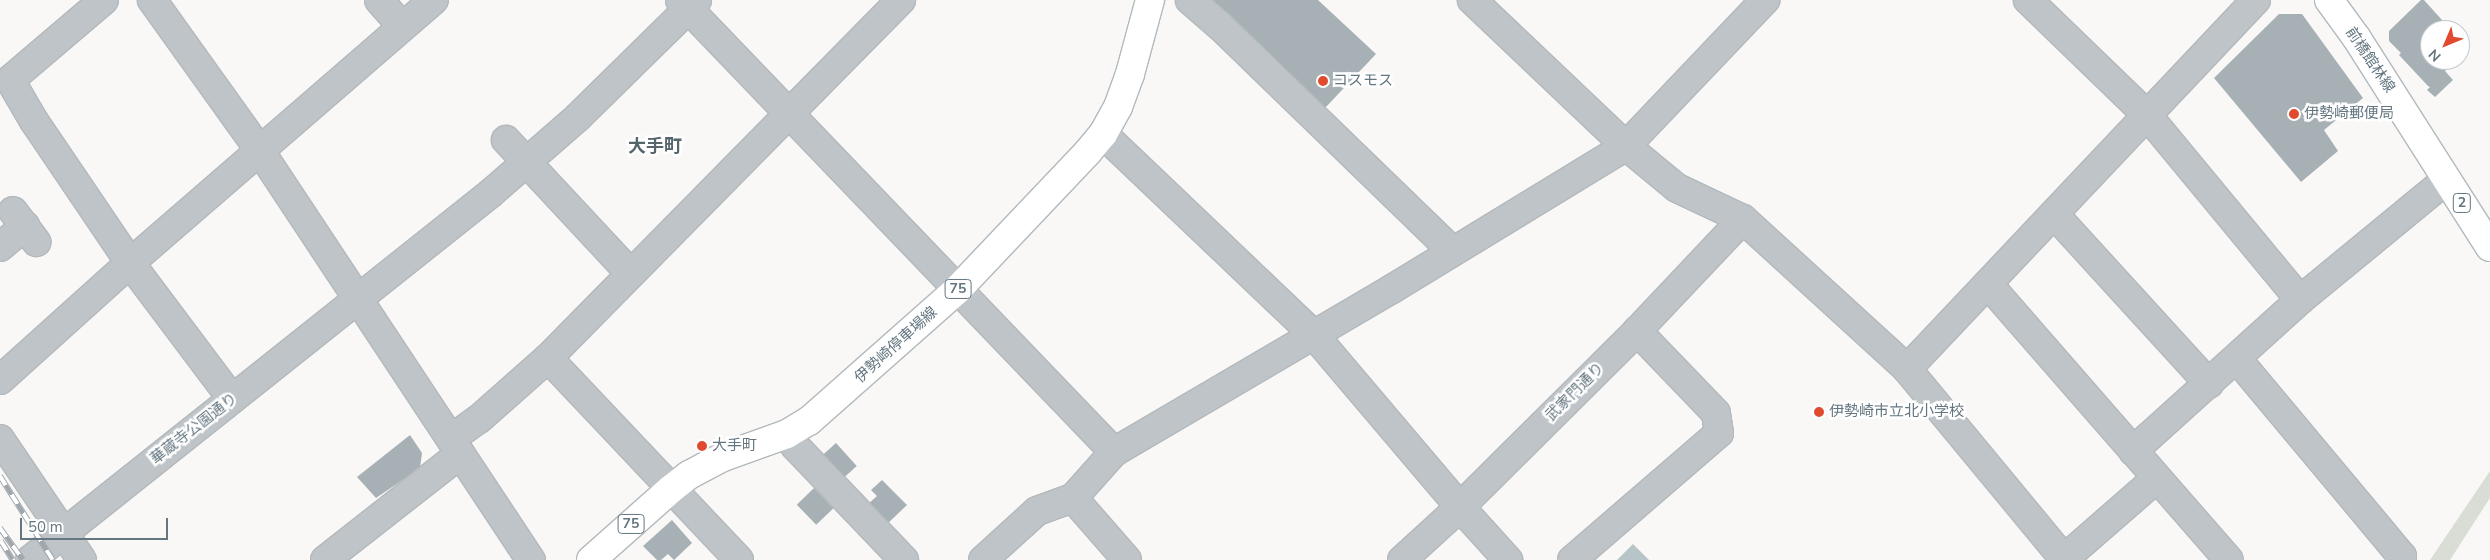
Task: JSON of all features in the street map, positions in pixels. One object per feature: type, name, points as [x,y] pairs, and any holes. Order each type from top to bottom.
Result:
[{"type":"main road","name":"伊勢崎停車場線","points":[[591,560],[671,488],[689,475],[723,457],[787,434],[824,410],[957,290],[1103,134],[1118,107],[1130,74],[1150,0]]},
{"type":"main road","name":"前橋館林線","points":[[2328,0],[2372,61],[2446,180],[2487,234]]},
{"type":"street","points":[[104,0],[5,84],[34,121],[130,263],[232,399]]},
{"type":"street","points":[[152,0],[260,152],[531,560]]},
{"type":"street","points":[[379,0],[402,26]]},
{"type":"street","points":[[0,380],[130,263],[434,0]]},
{"type":"street","points":[[325,560],[456,447],[479,419],[548,358],[791,114],[900,0]]},
{"type":"street","points":[[1190,0],[1219,25],[1452,251]]},
{"type":"street","points":[[1472,0],[1626,146],[1677,188],[1743,219],[1907,369],[2065,559],[2157,478]]},
{"type":"street","points":[[983,560],[1037,511],[1073,498],[1114,452],[1314,335],[1626,146],[1764,0]]},
{"type":"street","points":[[2028,0],[2147,115],[2300,300]]},
{"type":"street","points":[[1907,369],[2256,0]]},
{"type":"street","points":[[688,3],[957,290],[1114,452]]},
{"type":"street","name":"華蔵寺公園通り","points":[[30,560],[527,164],[578,117],[688,3]]},
{"type":"street","points":[[1103,134],[1314,335],[1460,507],[1508,560]]},
{"type":"street","points":[[506,140],[630,274]]},
{"type":"street","points":[[2133,452],[2300,300],[2446,180]]},
{"type":"street","points":[[2054,214],[2208,384]]},
{"type":"street","name":"武家門通り","points":[[1402,560],[1460,507],[1637,331],[1743,219]]},
{"type":"street","points":[[0,247],[25,226]]},
{"type":"street","points":[[1988,284],[2229,560]]},
{"type":"street","points":[[1572,560],[1719,433],[1716,413],[1637,331]]},
{"type":"street","points":[[548,358],[739,560]]},
{"type":"street","points":[[2237,359],[2402,556],[2400,560]]},
{"type":"street","points":[[787,434],[795,446],[904,560]]},
{"type":"street","points":[[0,439],[82,560]]},
{"type":"street","points":[[1073,498],[1127,560]]},
{"type":"shaded area","points":[[2490,471],[2490,498],[2450,560],[2430,560]]},
{"type":"shaded area","points":[[1633,544],[1649,560],[1617,560]]},
{"type":"building","name":"コスモス","points":[[1209,0],[1318,0],[1376,54],[1325,108]]},
{"type":"building","points":[[2421,0],[2424,0],[2442,20],[2420,20],[2420,70],[2446,70],[2453,80],[2435,97],[2427,90],[2430,87],[2399,55],[2401,53],[2389,41],[2389,31]]},
{"type":"building","name":"伊勢崎郵便局","points":[[2279,14],[2302,14],[2363,98],[2324,130],[2338,151],[2301,182],[2214,78]]},
{"type":"building","points":[[410,435],[422,453],[420,468],[376,498],[357,477]]},
{"type":"building","points":[[836,443],[857,466],[838,483],[817,460]]},
{"type":"building","points":[[882,480],[907,505],[886,525],[867,505],[877,496],[871,490]]},
{"type":"building","points":[[814,488],[833,508],[816,525],[797,505]]},
{"type":"building","points":[[672,520],[692,543],[674,560],[668,554],[661,560],[657,560],[643,546]]},
{"type":"railway","points":[[0,476],[53,560]]},
{"type":"railway","points":[[0,528],[23,560]]},
{"type":"railway","points":[[1,541],[13,560]]},
{"type":"place","name":"コスモス","points":[[1323,81]]},
{"type":"place","name":"伊勢崎郵便局","points":[[2294,114]]},
{"type":"place","name":"伊勢崎市立北小学校","points":[[1819,412]]},
{"type":"place","name":"大手町","points":[[702,446]]},
{"type":"district","name":"大手町","points":[[655,146]]}]
